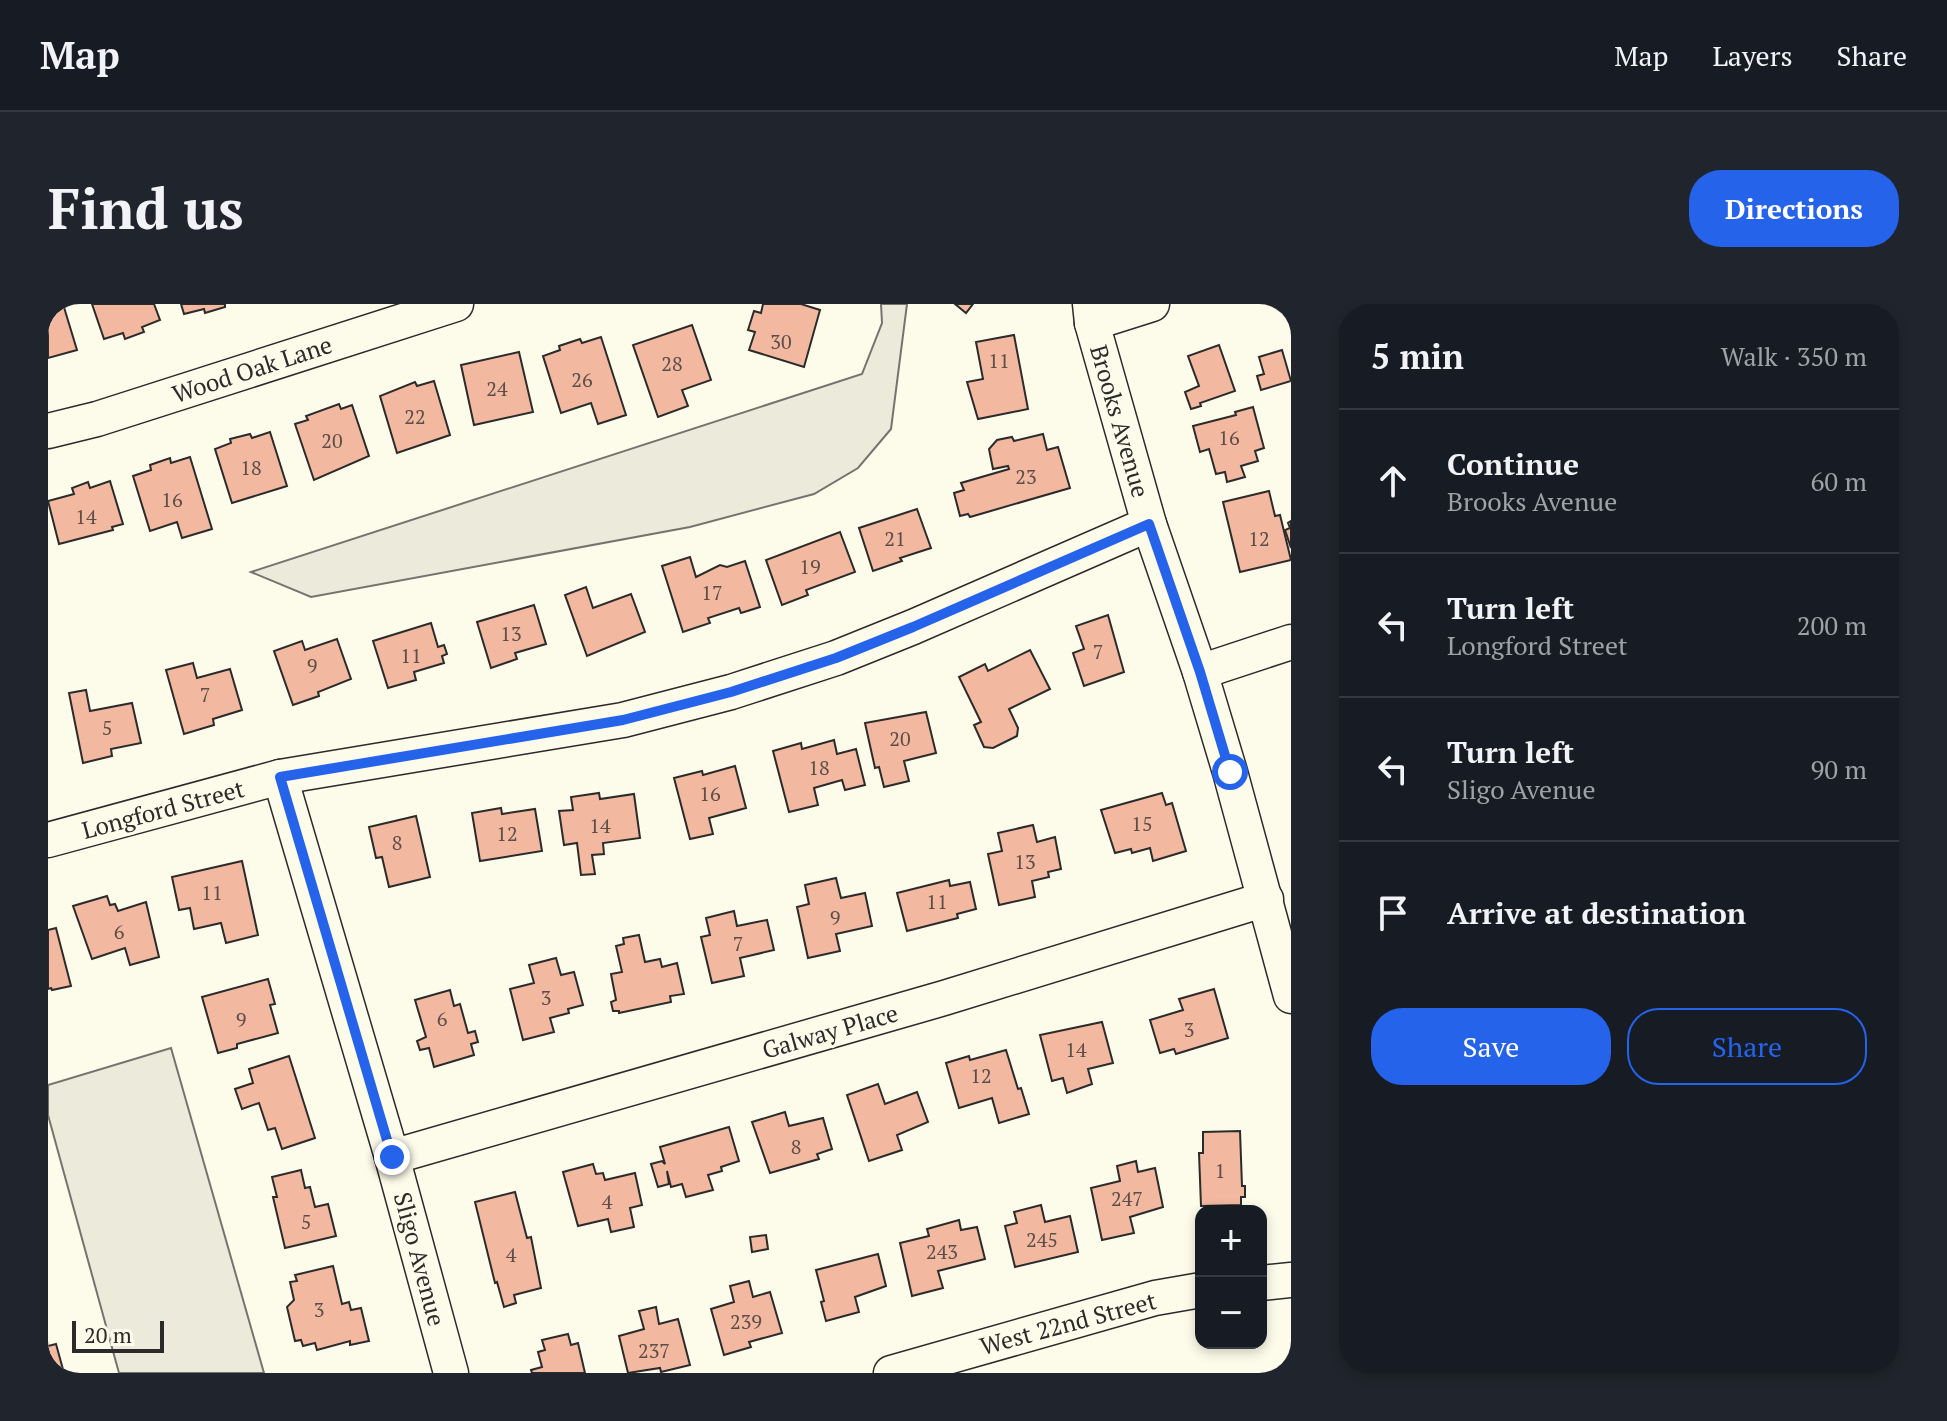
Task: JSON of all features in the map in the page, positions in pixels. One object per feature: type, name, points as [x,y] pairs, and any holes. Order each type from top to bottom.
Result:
[{"type":"street","name":"Wood Oak Lane","points":[[48,431],[97,419],[456,304]]},
{"type":"street","points":[[1091,314],[1152,304]]},
{"type":"street","name":"Brooks Avenue","points":[[1091,314],[1149,524],[1200,672],[1291,996]]},
{"type":"street","name":"Longford Street","points":[[48,840],[280,777],[623,720],[731,692],[836,658],[1149,524]]},
{"type":"street","points":[[1200,672],[1291,642]]},
{"type":"street","name":"Sligo Avenue","points":[[280,777],[392,1157],[451,1373]]},
{"type":"street","name":"Galway Place","points":[[392,1157],[944,998],[1266,899]]},
{"type":"street","points":[[1267,1282],[1291,1280]]},
{"type":"street","name":"West 22nd Street","points":[[891,1373],[1155,1298],[1195,1291]]},
{"type":"shaded area","points":[[881,304],[907,304],[891,429],[858,468],[814,494],[690,527],[311,597],[251,572],[862,374],[882,323]]},
{"type":"shaded area","points":[[171,1048],[264,1373],[119,1373],[48,1115],[48,1085]]},
{"type":"building","points":[[48,304],[63,304],[77,350],[48,358]]},
{"type":"building","points":[[92,304],[154,304],[160,320],[142,327],[144,332],[125,339],[123,333],[104,339]]},
{"type":"building","points":[[181,304],[225,304],[225,307],[205,313],[204,309],[184,314]]},
{"type":"building","points":[[763,304],[801,304],[820,310],[804,367],[749,350],[755,332],[748,330],[754,311],[761,313]]},
{"type":"building","points":[[955,304],[973,304],[966,313]]},
{"type":"building","points":[[692,325],[711,380],[682,390],[688,406],[658,417],[633,345]]},
{"type":"building","points":[[1014,335],[1028,409],[978,419],[967,382],[983,379],[976,342]]},
{"type":"building","points":[[601,337],[626,415],[598,424],[591,403],[561,413],[543,356],[560,350],[559,346],[580,339],[582,343]]},
{"type":"building","points":[[1219,345],[1235,391],[1191,409],[1185,392],[1199,386],[1188,356]]},
{"type":"building","points":[[1282,350],[1291,381],[1261,390],[1257,376],[1264,374],[1259,357]]},
{"type":"building","points":[[519,352],[533,412],[474,425],[461,365]]},
{"type":"building","points":[[434,381],[450,435],[397,453],[380,396],[415,382],[417,386]]},
{"type":"building","points":[[339,404],[341,409],[352,405],[369,456],[314,480],[295,424],[308,420],[306,416]]},
{"type":"building","points":[[1253,407],[1264,448],[1255,451],[1258,461],[1241,466],[1245,477],[1227,482],[1225,472],[1216,474],[1209,449],[1200,452],[1193,426],[1236,415],[1235,412]]},
{"type":"building","points":[[270,432],[287,486],[232,503],[215,449],[231,443],[230,439],[250,434],[252,438]]},
{"type":"building","points":[[1043,434],[1047,450],[1058,447],[1070,488],[970,517],[968,514],[960,516],[954,493],[964,490],[961,483],[1009,469],[1008,466],[993,469],[989,449],[997,440],[1012,437],[1014,441]]},
{"type":"building","points":[[190,457],[212,529],[182,538],[177,522],[150,531],[133,476],[151,470],[150,465],[170,458],[171,463]]},
{"type":"building","points":[[110,481],[123,524],[112,527],[113,530],[59,544],[48,501],[74,494],[72,488],[88,482],[90,488]]},
{"type":"building","points":[[1269,491],[1275,516],[1280,515],[1291,560],[1240,572],[1223,502]]},
{"type":"building","points":[[917,509],[931,548],[873,571],[859,528]]},
{"type":"building","points":[[1291,521],[1291,548],[1285,530],[1290,528],[1288,523]]},
{"type":"building","points":[[840,532],[855,572],[806,590],[808,595],[782,605],[766,560]]},
{"type":"building","points":[[690,557],[696,577],[720,565],[727,567],[745,561],[760,607],[741,613],[739,608],[708,618],[710,623],[683,632],[662,566]]},
{"type":"building","points":[[586,587],[593,608],[631,594],[645,632],[587,656],[565,595]]},
{"type":"building","points":[[534,605],[546,644],[515,653],[517,659],[491,668],[477,622]]},
{"type":"building","points":[[1108,615],[1124,672],[1084,686],[1073,653],[1084,649],[1076,626]]},
{"type":"building","points":[[431,623],[438,647],[444,645],[447,654],[442,656],[444,663],[414,672],[416,680],[388,688],[373,641]]},
{"type":"building","points":[[337,639],[351,679],[318,692],[319,696],[293,705],[274,651],[302,641],[305,650]]},
{"type":"building","points":[[1030,650],[1050,689],[1009,709],[1018,728],[1017,736],[993,748],[984,747],[974,725],[981,722],[959,677],[985,664],[988,671]]},
{"type":"building","points":[[193,663],[197,678],[230,669],[242,710],[213,719],[214,725],[184,734],[166,670]]},
{"type":"building","points":[[86,690],[90,711],[132,703],[141,743],[111,749],[112,756],[83,763],[69,693]]},
{"type":"building","points":[[926,712],[936,753],[904,761],[909,781],[884,787],[879,767],[875,768],[865,723]]},
{"type":"building","points":[[834,740],[837,754],[856,749],[865,785],[845,790],[842,780],[814,788],[818,805],[789,812],[773,751],[801,743],[802,749]]},
{"type":"building","points":[[735,766],[746,808],[709,818],[713,834],[690,839],[674,778],[702,771],[703,775]]},
{"type":"building","points":[[599,793],[600,799],[634,794],[640,838],[603,843],[604,854],[592,855],[595,874],[581,875],[577,843],[564,845],[559,811],[573,810],[571,797]]},
{"type":"building","points":[[1162,793],[1166,805],[1172,803],[1186,851],[1153,861],[1150,848],[1132,853],[1131,849],[1115,853],[1101,810]]},
{"type":"building","points":[[501,808],[502,814],[535,809],[542,851],[480,861],[472,813]]},
{"type":"building","points":[[416,816],[430,877],[389,887],[382,857],[376,858],[369,827]]},
{"type":"building","points":[[1033,825],[1037,842],[1055,837],[1061,869],[1048,872],[1049,877],[1032,881],[1035,897],[999,905],[988,854],[1002,851],[998,833]]},
{"type":"building","points":[[242,861],[258,935],[226,943],[221,923],[194,929],[190,908],[179,910],[172,877]]},
{"type":"building","points":[[836,878],[841,898],[865,893],[872,926],[836,934],[840,951],[808,958],[797,907],[809,904],[805,885]]},
{"type":"building","points":[[949,880],[950,886],[970,882],[976,909],[957,914],[958,918],[907,931],[897,893]]},
{"type":"building","points":[[107,896],[110,905],[115,904],[118,911],[146,902],[159,957],[130,965],[125,948],[92,959],[73,906]]},
{"type":"building","points":[[734,911],[737,926],[767,920],[774,950],[740,958],[744,976],[712,983],[701,937],[710,935],[706,918]]},
{"type":"building","points":[[56,928],[71,986],[52,990],[48,989],[48,930]]},
{"type":"building","points":[[639,935],[645,962],[660,959],[662,967],[677,963],[684,994],[670,996],[671,1002],[619,1013],[613,1011],[611,1002],[616,1000],[611,974],[622,972],[616,946],[624,944],[623,938]]},
{"type":"building","points":[[556,958],[561,975],[574,972],[583,1005],[550,1018],[554,1032],[523,1040],[510,989],[534,983],[529,965]]},
{"type":"building","points":[[268,979],[275,1004],[270,1005],[278,1033],[237,1044],[237,1048],[218,1053],[202,997]]},
{"type":"building","points":[[1214,989],[1228,1038],[1176,1054],[1174,1049],[1160,1053],[1150,1020],[1183,1010],[1179,999]]},
{"type":"building","points":[[450,990],[454,1006],[460,1004],[468,1033],[475,1031],[478,1042],[471,1044],[474,1055],[434,1067],[429,1048],[420,1050],[417,1041],[426,1037],[415,1000]]},
{"type":"building","points":[[1102,1022],[1113,1063],[1088,1069],[1092,1084],[1067,1093],[1063,1078],[1052,1081],[1040,1035]]},
{"type":"building","points":[[1006,1050],[1029,1114],[999,1123],[992,1098],[959,1108],[946,1063]]},
{"type":"building","points":[[289,1056],[315,1138],[282,1149],[275,1128],[268,1130],[259,1103],[242,1109],[235,1089],[253,1083],[249,1069]]},
{"type":"building","points":[[878,1084],[885,1104],[917,1092],[928,1122],[897,1135],[902,1150],[869,1161],[847,1095]]},
{"type":"building","points":[[785,1112],[789,1126],[823,1118],[832,1149],[817,1154],[819,1159],[770,1173],[752,1122]]},
{"type":"building","points":[[729,1127],[739,1161],[708,1175],[713,1190],[686,1197],[682,1184],[671,1187],[667,1171],[669,1184],[658,1187],[651,1164],[662,1161],[665,1164],[660,1147]]},
{"type":"building","points":[[1240,1131],[1242,1186],[1245,1186],[1241,1205],[1201,1205],[1199,1153],[1203,1153],[1203,1132]]},
{"type":"building","points":[[1136,1161],[1138,1172],[1155,1168],[1163,1207],[1130,1217],[1134,1233],[1102,1240],[1091,1188],[1120,1181],[1117,1166]]},
{"type":"building","points":[[593,1164],[596,1174],[603,1173],[605,1180],[635,1173],[642,1205],[630,1208],[634,1227],[611,1232],[608,1219],[578,1226],[563,1172]]},
{"type":"building","points":[[301,1170],[305,1188],[310,1187],[315,1207],[328,1204],[336,1236],[285,1248],[273,1197],[277,1197],[272,1177]]},
{"type":"building","points":[[515,1192],[527,1238],[531,1237],[541,1288],[514,1295],[516,1303],[504,1307],[475,1202]]},
{"type":"building","points":[[1041,1205],[1045,1222],[1070,1216],[1078,1252],[1015,1267],[1005,1226],[1017,1223],[1014,1212]]},
{"type":"building","points":[[959,1220],[961,1230],[977,1227],[985,1259],[938,1271],[943,1288],[912,1296],[900,1243],[929,1236],[927,1229]]},
{"type":"building","points":[[766,1235],[768,1249],[752,1252],[750,1237]]},
{"type":"building","points":[[878,1254],[886,1286],[855,1297],[859,1312],[826,1321],[816,1270]]},
{"type":"building","points":[[333,1266],[342,1304],[349,1302],[351,1310],[361,1308],[369,1341],[350,1345],[350,1341],[317,1350],[315,1343],[303,1346],[301,1340],[295,1341],[287,1307],[294,1300],[290,1282],[297,1281],[295,1275]]},
{"type":"building","points":[[749,1281],[753,1297],[770,1292],[782,1333],[749,1342],[751,1347],[724,1355],[711,1309],[734,1302],[730,1286]]},
{"type":"building","points":[[656,1307],[659,1324],[678,1319],[690,1365],[661,1372],[660,1368],[628,1373],[619,1336],[644,1329],[639,1311]]},
{"type":"building","points":[[568,1334],[571,1345],[578,1343],[585,1373],[532,1373],[531,1370],[542,1367],[538,1352],[545,1350],[542,1340]]},
{"type":"building","points":[[56,1344],[64,1373],[48,1373],[48,1346]]},
{"type":"route","points":[[392,1157],[280,777],[623,720],[731,692],[836,658],[1149,524],[1200,672],[1230,772]]}]
